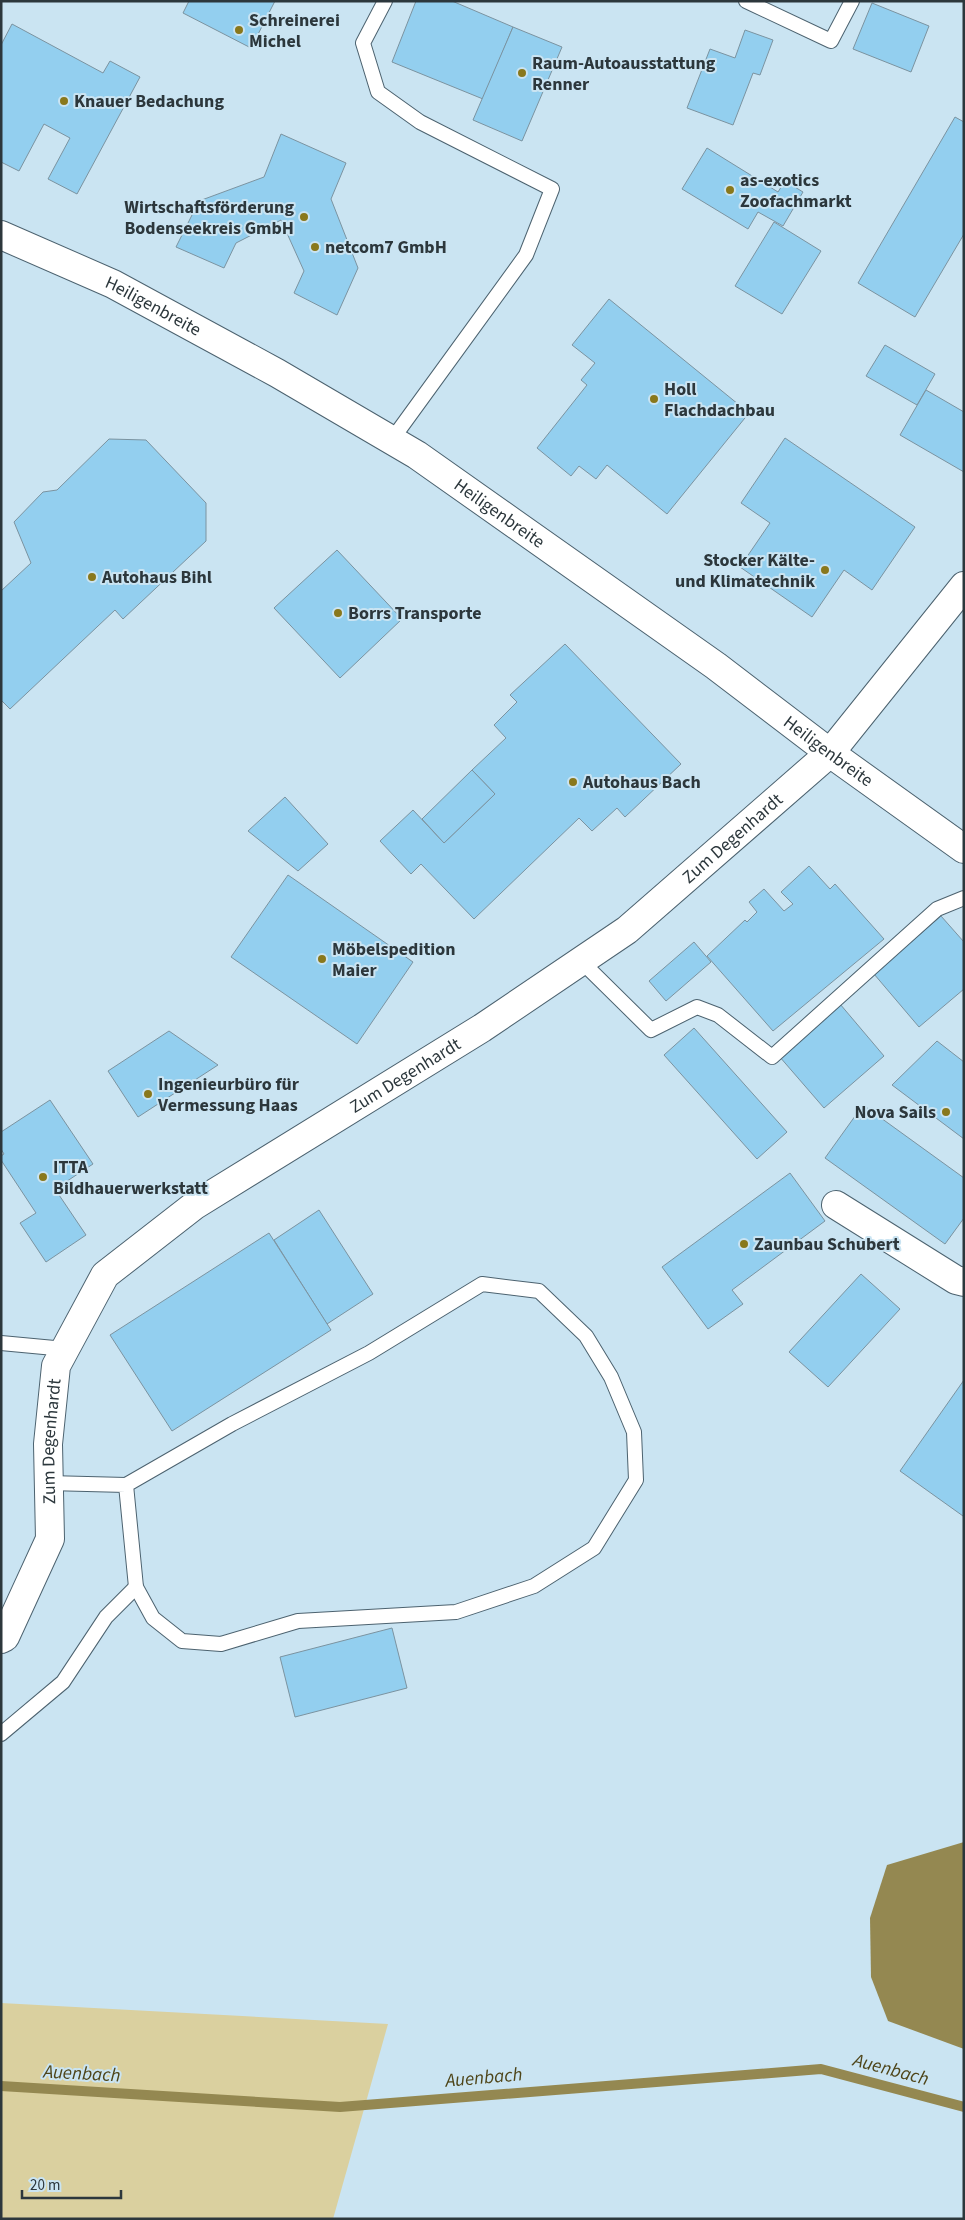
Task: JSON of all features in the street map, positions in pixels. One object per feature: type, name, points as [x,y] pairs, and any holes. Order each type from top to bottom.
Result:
[{"type":"street","name":"Heiligenbreite","points":[[1,235],[114,284],[277,373],[391,442],[417,455],[716,666],[830,753],[964,849]]},
{"type":"street","name":"Zum Degenhardt","points":[[1,1639],[5,1637],[50,1539],[48,1444],[56,1366],[105,1275],[195,1205],[482,1028],[627,930],[830,753],[964,586]]},
{"type":"street","points":[[836,1205],[956,1280],[964,1282]]},
{"type":"lane","points":[[385,1],[363,43],[378,92],[420,122],[552,189],[526,255],[391,442]]},
{"type":"lane","points":[[746,1],[831,41],[852,1]]},
{"type":"lane","points":[[581,960],[651,1030],[697,1007],[718,1016],[772,1057],[937,909],[964,898]]},
{"type":"lane","points":[[48,1483],[126,1485],[232,1424],[369,1353],[482,1284],[539,1291],[586,1336],[611,1377],[634,1432],[636,1480],[594,1548],[534,1586],[456,1612],[298,1621],[221,1644],[182,1641],[153,1618],[136,1587],[126,1485]]},
{"type":"lane","points":[[1,1344],[65,1349]]},
{"type":"lane","points":[[1,1734],[63,1682],[106,1617],[136,1587]]},
{"type":"shaded area","points":[[964,1842],[964,2049],[888,2021],[871,1977],[870,1918],[887,1865]]},
{"type":"shaded area","points":[[1,2003],[388,2024],[333,2219],[1,2219]]},
{"type":"building","name":"Schreinerei Michel","points":[[189,1],[275,1],[251,48],[183,13]]},
{"type":"building","points":[[416,1],[452,1],[513,27],[483,99],[392,62]]},
{"type":"building","points":[[872,3],[929,26],[911,72],[853,49]]},
{"type":"building","name":"Knauer Bedachung","points":[[12,24],[103,73],[110,61],[140,77],[77,194],[48,179],[70,138],[44,124],[19,171],[1,162],[1,45]]},
{"type":"building","name":"Raum-Autoausstattung Renner","points":[[513,27],[562,47],[522,141],[473,120]]},
{"type":"building","points":[[745,30],[773,40],[760,75],[753,73],[733,125],[687,108],[710,49],[735,58]]},
{"type":"building","points":[[955,117],[964,122],[964,234],[915,317],[858,283]]},
{"type":"building","points":[[281,134],[346,163],[331,199],[358,268],[337,315],[294,293],[304,271],[281,220],[236,243],[224,268],[176,247],[199,201],[264,177]]},
{"type":"building","name":"as-exotics Zoofachmarkt","points":[[707,148],[778,192],[785,181],[803,192],[783,226],[758,212],[748,229],[682,189]]},
{"type":"building","points":[[774,222],[821,251],[782,314],[735,286]]},
{"type":"building","name":"Holl Flachdachbau","points":[[609,299],[749,413],[667,514],[607,465],[596,479],[579,466],[571,476],[537,448],[587,385],[581,380],[595,363],[572,345]]},
{"type":"building","points":[[885,345],[935,374],[917,405],[866,376]]},
{"type":"building","points":[[926,390],[964,412],[964,472],[900,435]]},
{"type":"building","points":[[785,438],[915,527],[872,590],[844,570],[812,617],[740,567],[770,523],[741,503]]},
{"type":"building","name":"Autohaus Bihl","points":[[109,439],[146,440],[206,503],[206,541],[123,619],[115,610],[10,709],[1,700],[1,591],[31,563],[14,522],[43,492],[57,490]]},
{"type":"building","name":"Borrs Transporte","points":[[337,550],[402,619],[340,678],[274,608]]},
{"type":"building","name":"Autohaus Bach","points":[[565,644],[681,764],[625,817],[617,808],[592,831],[579,818],[474,919],[421,864],[411,874],[380,841],[413,810],[444,843],[495,794],[472,770],[506,738],[494,725],[517,702],[510,695]]},
{"type":"building","points":[[472,770],[495,794],[444,843],[422,819]]},
{"type":"building","points":[[285,797],[328,844],[298,871],[248,831]]},
{"type":"building","points":[[809,866],[830,889],[835,884],[884,939],[773,1031],[707,956],[745,920],[747,922],[757,912],[749,902],[764,889],[784,911],[793,904],[781,892]]},
{"type":"building","name":"Möbelspedition Maier","points":[[288,875],[413,962],[357,1044],[231,957]]},
{"type":"building","points":[[941,916],[964,942],[964,989],[919,1027],[874,974]]},
{"type":"building","points":[[694,942],[711,962],[666,1001],[649,981]]},
{"type":"building","points":[[840,1004],[884,1056],[824,1108],[779,1056]]},
{"type":"building","points":[[694,1028],[787,1132],[757,1159],[664,1055]]},
{"type":"building","name":"Ingenieurbüro für Vermessung Haas","points":[[169,1031],[218,1065],[138,1117],[108,1071]]},
{"type":"building","name":"Nova Sails","points":[[937,1041],[964,1062],[964,1139],[892,1085]]},
{"type":"building","name":"ITTA Bildhauerwerkstatt","points":[[50,1100],[93,1164],[55,1189],[86,1235],[46,1262],[20,1223],[36,1213],[1,1160],[1,1156],[4,1154],[1,1149],[1,1132]]},
{"type":"building","points":[[863,1105],[964,1178],[964,1218],[945,1244],[825,1158]]},
{"type":"building","name":"Zaunbau Schubert","points":[[790,1173],[825,1221],[732,1290],[743,1304],[708,1329],[662,1267]]},
{"type":"building","points":[[319,1210],[373,1294],[327,1324],[274,1240]]},
{"type":"building","points":[[269,1233],[331,1330],[172,1431],[110,1335]]},
{"type":"building","points":[[861,1274],[900,1309],[828,1387],[789,1352]]},
{"type":"building","points":[[964,1380],[964,1515],[963,1516],[900,1471]]},
{"type":"building","points":[[392,1628],[407,1688],[295,1717],[280,1657]]},
{"type":"waterway","name":"Auenbach","points":[[1,2086],[340,2107],[821,2069],[964,2107]]},
{"type":"place","name":"Schreinerei Michel","points":[[239,30]]},
{"type":"place","name":"Raum-Autoausstattung Renner","points":[[522,73]]},
{"type":"place","name":"Knauer Bedachung","points":[[64,101]]},
{"type":"place","name":"as-exotics Zoofachmarkt","points":[[730,190]]},
{"type":"place","name":"Wirtschaftsförderung Bodenseekreis GmbH","points":[[304,217]]},
{"type":"place","name":"netcom7 GmbH","points":[[315,247]]},
{"type":"place","name":"Holl Flachdachbau","points":[[654,399]]},
{"type":"place","name":"Stocker Kälte- und Klimatechnik","points":[[825,570]]},
{"type":"place","name":"Autohaus Bihl","points":[[92,577]]},
{"type":"place","name":"Borrs Transporte","points":[[338,613]]},
{"type":"place","name":"Autohaus Bach","points":[[573,782]]},
{"type":"place","name":"Möbelspedition Maier","points":[[322,959]]},
{"type":"place","name":"Ingenieurbüro für Vermessung Haas","points":[[148,1094]]},
{"type":"place","name":"Nova Sails","points":[[946,1112]]},
{"type":"place","name":"ITTA Bildhauerwerkstatt","points":[[43,1177]]},
{"type":"place","name":"Zaunbau Schubert","points":[[744,1244]]}]
